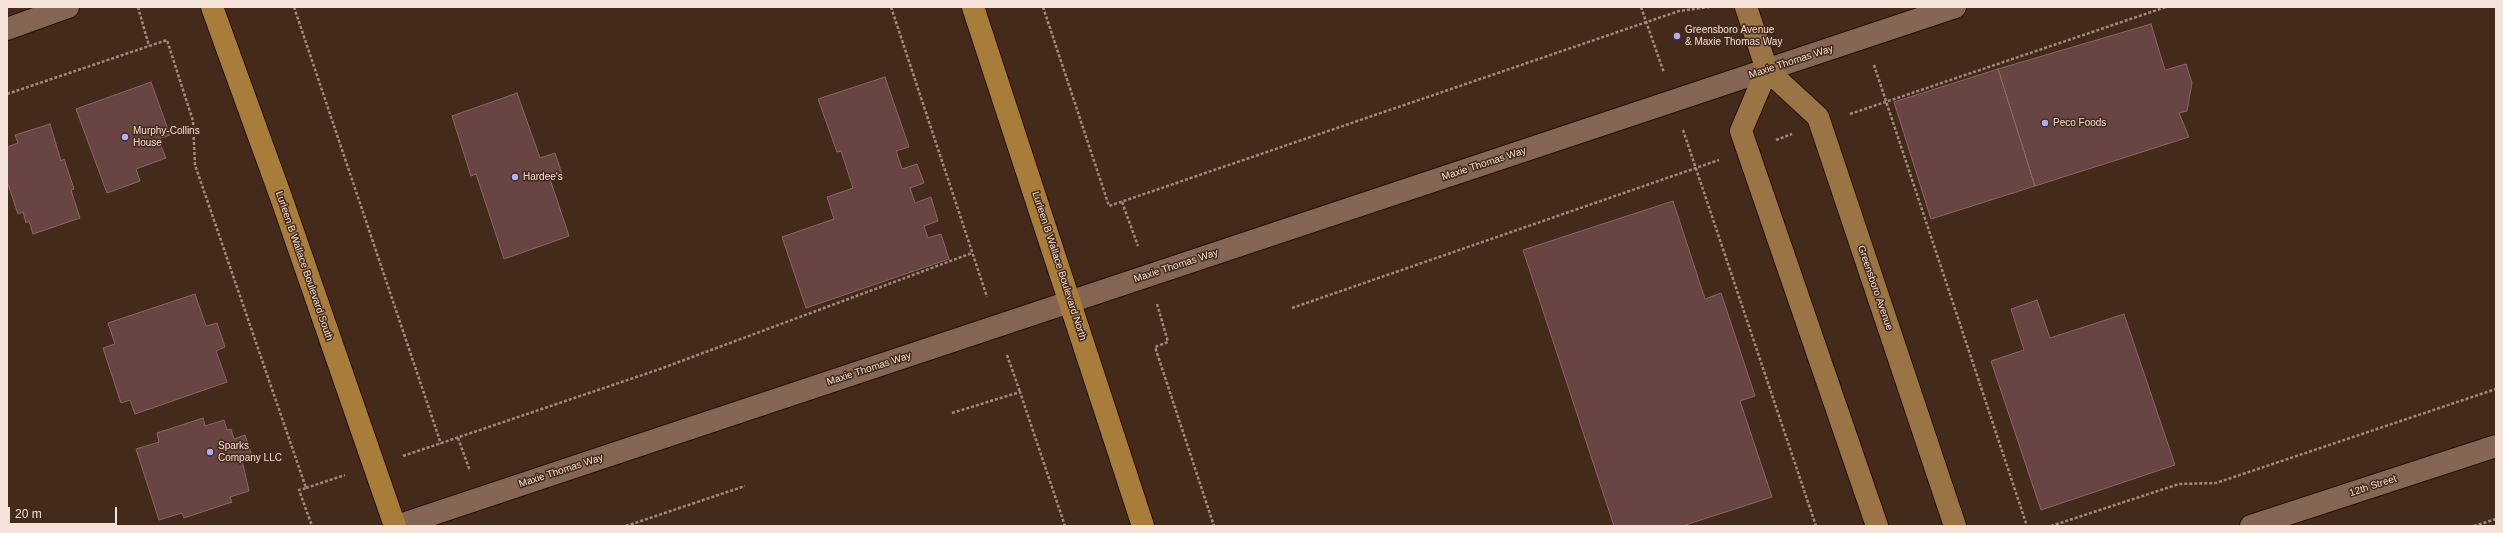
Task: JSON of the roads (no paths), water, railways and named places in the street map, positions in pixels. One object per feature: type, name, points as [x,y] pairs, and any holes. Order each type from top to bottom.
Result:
[{"type":"highway","name":"Lurleen B Wallace Boulevard South","points":[[212,7],[282,200],[373,465],[396,526]]},
{"type":"highway","name":"Lurleen B Wallace Boulevard North","points":[[973,7],[1071,302],[1143,526]]},
{"type":"main road","name":"Greensboro Avenue","points":[[1746,7],[1767,70],[1818,117],[1955,526]]},
{"type":"main road","points":[[1767,70],[1741,131],[1877,526]]},
{"type":"street","points":[[7,29],[29,14],[68,7]]},
{"type":"street","name":"Maxie Thomas Way","points":[[396,526],[1865,37],[1919,13],[1955,7]]},
{"type":"street","name":"12th Street","points":[[2251,526],[2496,446]]},
{"type":"place","name":"Greensboro Avenue & Maxie Thomas Way","points":[[1677,36]]},
{"type":"place","name":"Peco Foods","points":[[2045,123]]},
{"type":"place","name":"Murphy-Collins House","points":[[125,137]]},
{"type":"place","name":"Hardee's","points":[[515,177]]},
{"type":"place","name":"Sparks Company LLC","points":[[210,452]]}]
